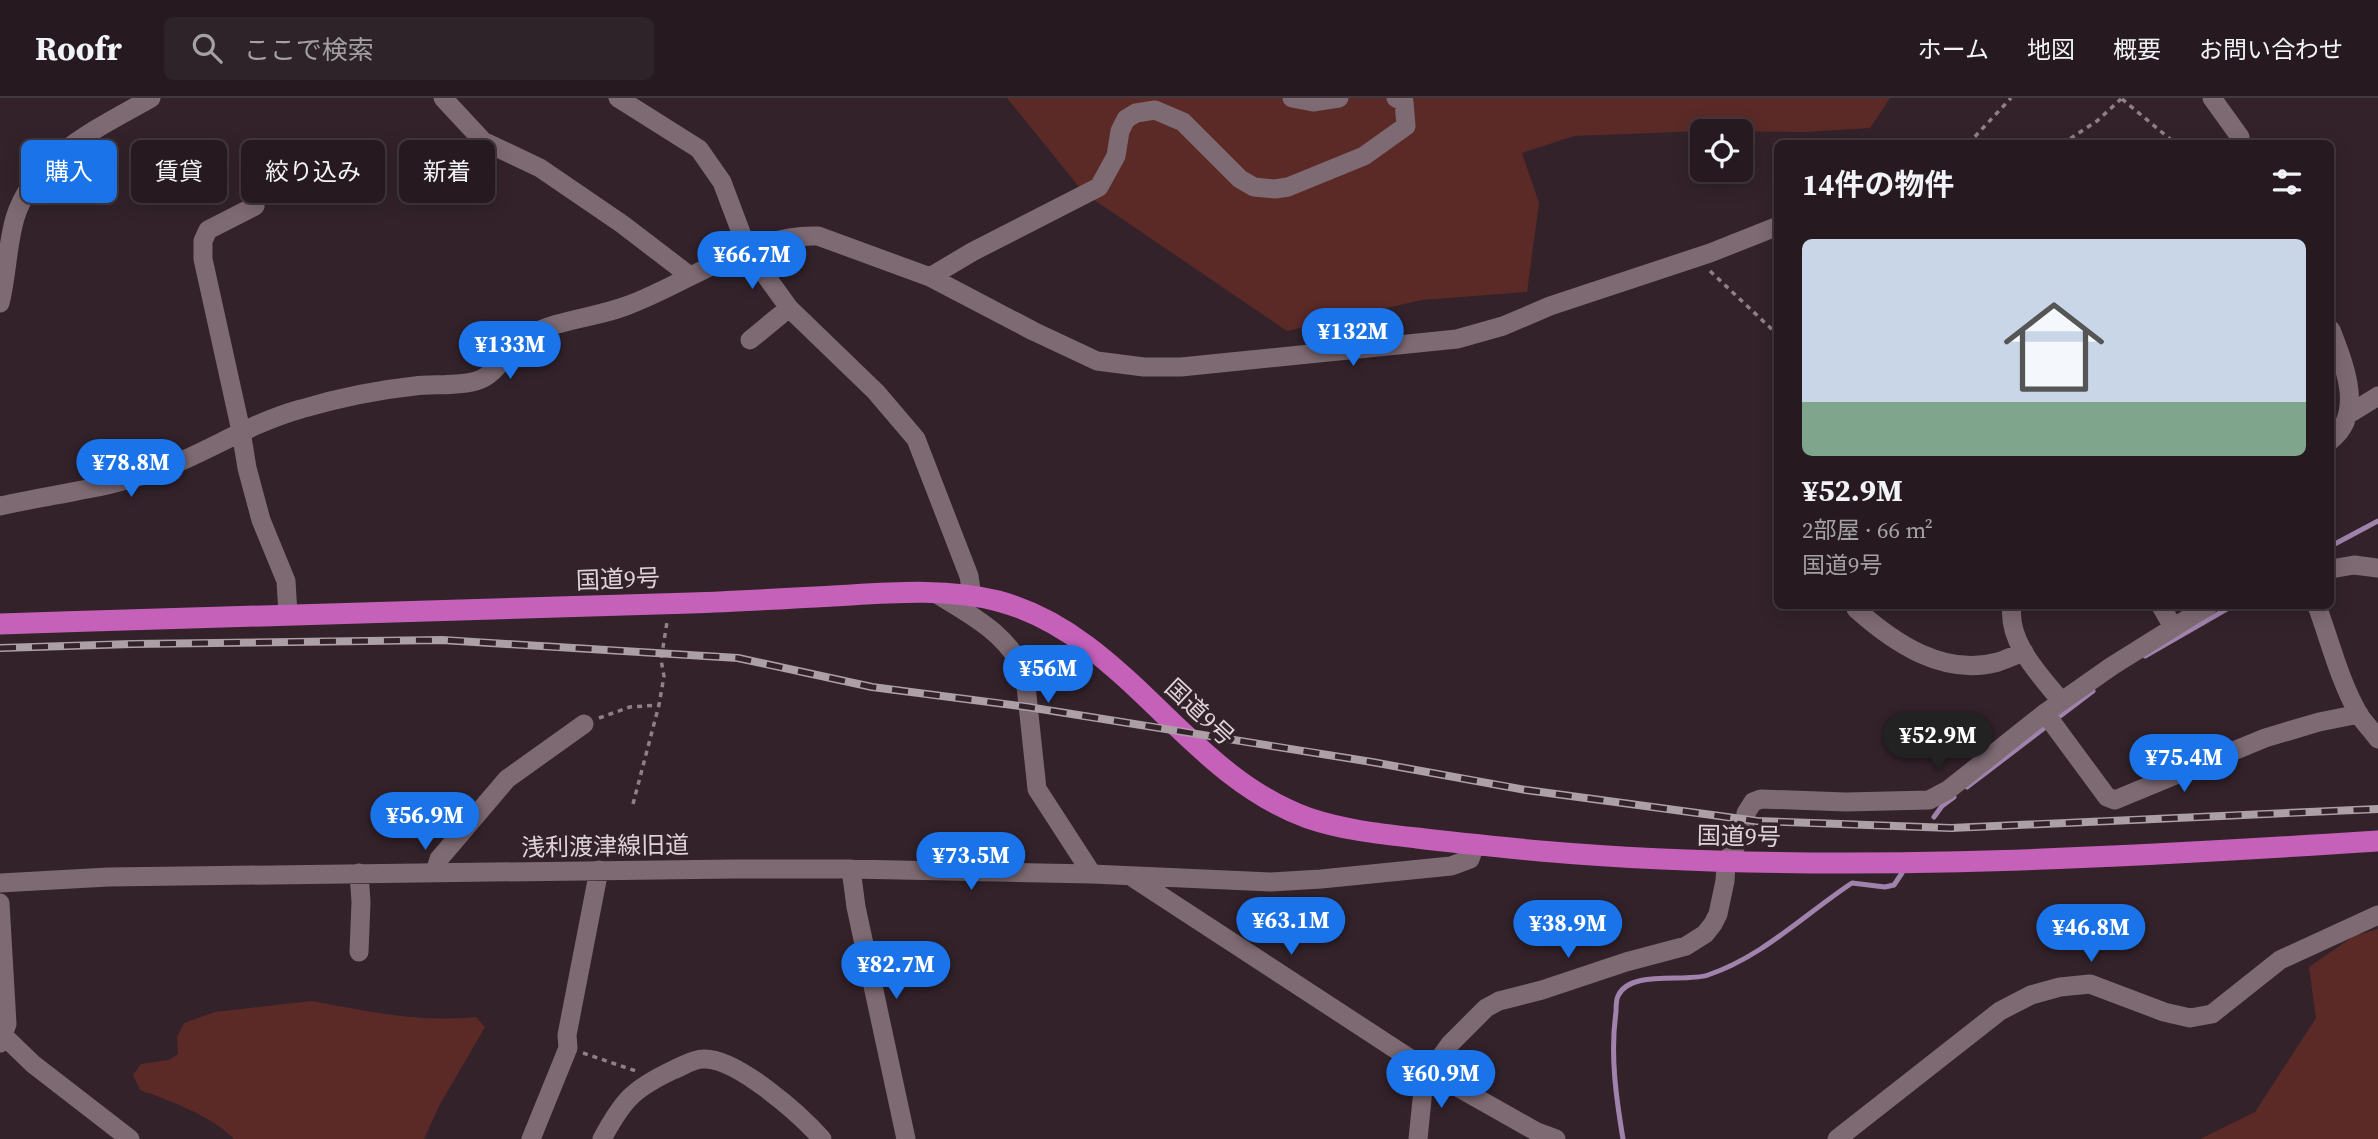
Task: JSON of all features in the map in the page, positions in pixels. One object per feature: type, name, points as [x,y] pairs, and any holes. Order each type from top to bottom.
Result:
[{"type":"highway","name":"国道9号","points":[[0,624],[935,593],[998,601],[1065,631],[1096,652],[1194,745],[1236,780],[1302,816],[1347,828],[1475,845],[1618,858],[1726,863],[1858,863],[2151,855],[2378,841]]},
{"type":"street","points":[[0,303],[15,218],[34,179],[72,144],[151,98]]},
{"type":"street","points":[[443,98],[483,141],[540,168],[622,224],[690,276]]},
{"type":"street","points":[[618,98],[688,140],[705,156],[722,182],[748,251],[789,308],[876,392],[916,439],[969,576],[972,597]]},
{"type":"street","points":[[1292,98],[1313,102],[1339,98]]},
{"type":"street","points":[[930,277],[972,252],[1099,187],[1116,156],[1120,131],[1126,119],[1136,113],[1155,110],[1183,122],[1240,179],[1254,187],[1275,189],[1289,187],[1364,156],[1406,126],[1404,102],[1396,98]]},
{"type":"street","points":[[2212,98],[2240,140]]},
{"type":"street","points":[[255,206],[208,230],[203,241],[203,258],[247,468],[261,520],[286,581],[288,614]]},
{"type":"street","points":[[0,506],[138,477],[167,467],[241,431],[299,410],[361,394],[479,380],[522,340],[542,329],[628,306],[748,251],[801,235],[818,236],[930,277],[1032,331],[1097,361],[1144,367],[1181,367],[1457,339],[1503,326],[1550,306],[1695,258],[1774,228]]},
{"type":"street","points":[[750,340],[789,308]]},
{"type":"street","points":[[2334,338],[2346,370],[2349,414],[2341,432],[2334,438]]},
{"type":"street","points":[[2349,414],[2378,396]]},
{"type":"street","points":[[2334,568],[2354,565],[2378,568]]},
{"type":"street","points":[[935,593],[985,625],[1022,667],[1037,789],[1092,874]]},
{"type":"street","points":[[1856,609],[1882,633],[1924,656],[1976,665],[1998,662],[2024,652]]},
{"type":"street","points":[[2012,609],[2013,628],[2024,652],[2061,701]]},
{"type":"street","points":[[2163,609],[2173,627]]},
{"type":"street","points":[[1418,1139],[1424,1080],[1469,1022],[1499,1001],[1686,946],[1713,924],[1726,881],[1726,863],[1744,831],[1746,813],[1753,802],[1761,799],[1846,802],[1929,800],[1948,790],[2049,719],[2061,701],[2203,609]]},
{"type":"street","points":[[2317,609],[2332,647],[2334,660],[2359,714],[2378,739]]},
{"type":"street","points":[[2049,719],[2107,797],[2115,800],[2265,738],[2319,722],[2359,714]]},
{"type":"street","points":[[435,872],[439,859],[460,831],[507,779],[584,724]]},
{"type":"street","name":"浅利渡津線旧道","points":[[0,883],[108,877],[851,869],[1092,874],[1271,882],[1451,866],[1470,859],[1475,845]]},
{"type":"street","points":[[851,869],[900,1137]]},
{"type":"street","points":[[531,1139],[568,1048],[567,1035],[599,870]]},
{"type":"street","points":[[359,873],[359,952]]},
{"type":"street","points":[[1131,877],[1429,1071],[1537,1132],[1556,1139]]},
{"type":"street","points":[[0,903],[7,1008],[7,1024],[2,1040],[131,1139]]},
{"type":"street","points":[[1837,1139],[2000,1011],[2031,995],[2060,987],[2091,984],[2164,1012],[2190,1018],[2212,1014],[2280,960],[2378,915]]},
{"type":"street","points":[[602,1139],[631,1094],[652,1080],[694,1060],[704,1059],[724,1063],[770,1090],[822,1139]]},
{"type":"path","points":[[1972,140],[2011,98]]},
{"type":"path","points":[[2069,140],[2097,121],[2121,99],[2171,140]]},
{"type":"path","points":[[1695,258],[1774,331]]},
{"type":"path","points":[[633,804],[659,705],[664,676],[661,660],[669,610]]},
{"type":"path","points":[[584,724],[630,707],[659,705]]},
{"type":"path","points":[[568,1048],[640,1072],[652,1080]]},
{"type":"shaded area","points":[[1007,98],[1890,98],[1870,128],[1753,131],[1753,119],[1690,119],[1690,132],[1574,136],[1522,153],[1539,203],[1527,292],[1422,300],[1287,331],[1084,193]]},
{"type":"shaded area","points":[[2378,929],[2378,1139],[2200,1139],[2255,1112],[2316,1018],[2309,967],[2354,936]]},
{"type":"shaded area","points":[[311,1001],[414,1017],[476,1017],[485,1027],[439,1106],[424,1139],[234,1139],[202,1116],[140,1090],[133,1075],[141,1064],[169,1060],[178,1054],[177,1037],[184,1023],[215,1012]]},
{"type":"waterway","points":[[2334,544],[2378,521]]},
{"type":"waterway","points":[[2145,656],[2227,609]]},
{"type":"waterway","points":[[1967,787],[2093,691]]},
{"type":"waterway","points":[[1934,817],[1942,806],[1954,797]]},
{"type":"waterway","points":[[1623,1139],[1616,1091],[1614,1044],[1617,999],[1624,988],[1634,982],[1698,977],[1728,967],[1765,946],[1852,883],[1885,887],[1894,885],[1902,873]]},
{"type":"railway","points":[[0,648],[442,640],[738,658],[872,687],[1028,707],[1372,762],[1526,790],[1757,821],[1951,828],[2378,809]]}]
